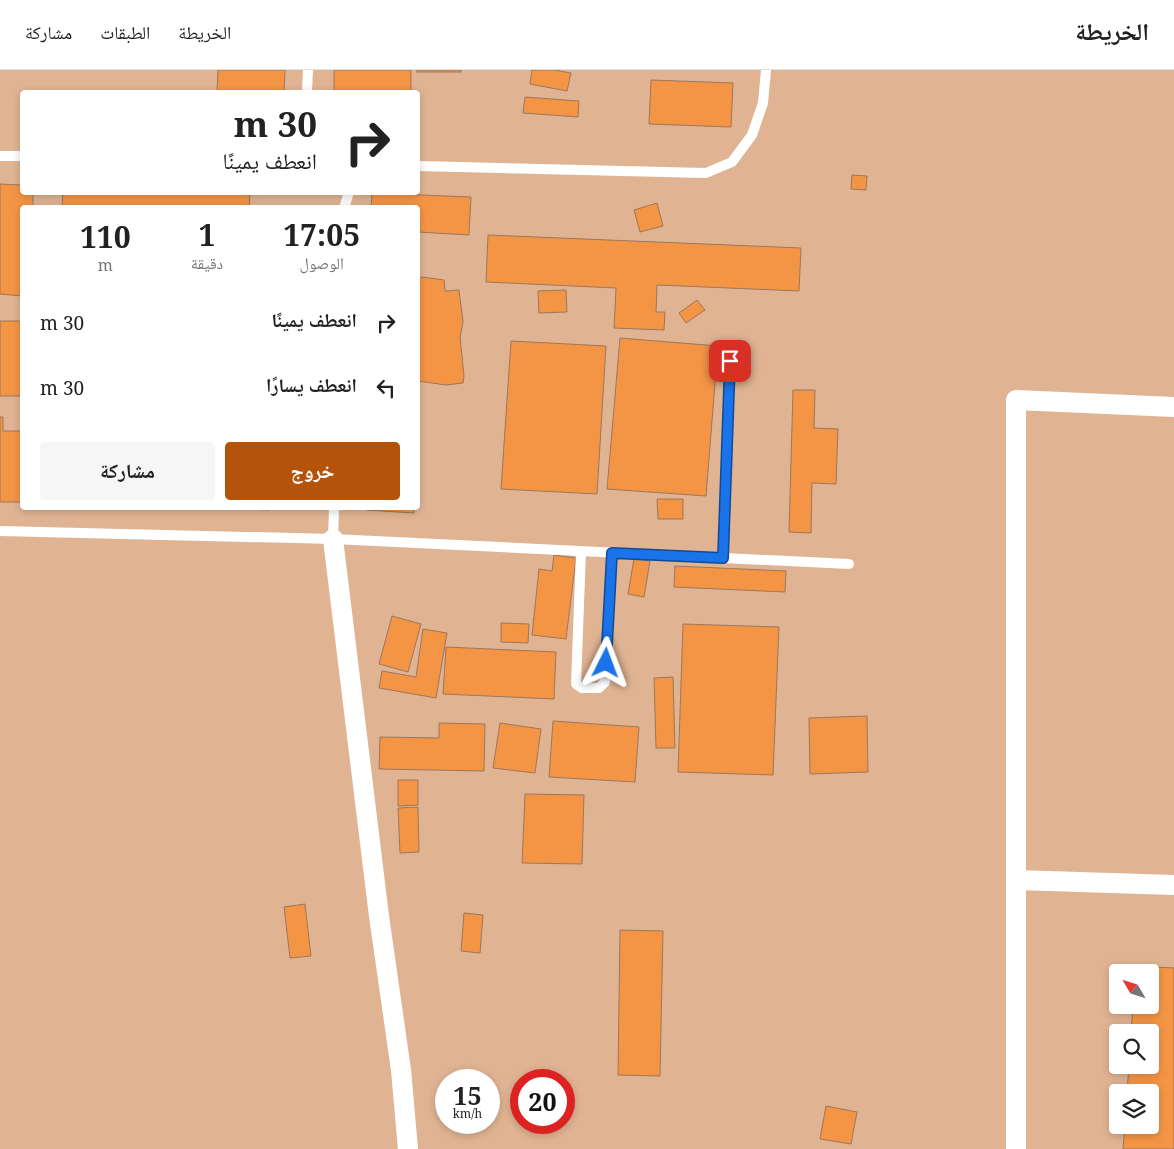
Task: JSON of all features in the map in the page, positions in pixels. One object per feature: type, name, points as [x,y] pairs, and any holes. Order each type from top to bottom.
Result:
[{"type":"street","points":[[1016,1149],[1016,400],[1174,407]]},
{"type":"street","points":[[334,539],[379,916],[401,1070],[408,1149]]},
{"type":"street","points":[[1016,880],[1174,885]]},
{"type":"lane","points":[[307,90],[308,70]]},
{"type":"lane","points":[[420,166],[706,173],[732,162],[752,135],[763,103],[766,70]]},
{"type":"lane","points":[[0,156],[20,156]]},
{"type":"lane","points":[[723,558],[730,361]]},
{"type":"lane","points":[[334,510],[334,539]]},
{"type":"lane","points":[[0,531],[334,539],[849,564]]},
{"type":"lane","points":[[581,551],[576,684],[582,688],[599,688],[605,682],[612,553]]},
{"type":"shaded area","points":[[0,70],[1174,70],[1174,1149],[0,1149]]},
{"type":"building","points":[[218,70],[285,70],[284,90],[217,90]]},
{"type":"building","points":[[334,70],[411,70],[411,90],[334,90]]},
{"type":"building","points":[[417,70],[461,70],[461,72],[417,72]]},
{"type":"building","points":[[532,70],[554,70],[571,73],[567,91],[530,84]]},
{"type":"building","points":[[651,80],[733,83],[731,127],[649,124]]},
{"type":"building","points":[[525,97],[579,101],[578,117],[523,113]]},
{"type":"building","points":[[852,175],[867,176],[866,190],[851,189]]},
{"type":"building","points":[[0,184],[20,185],[20,195],[33,195],[33,205],[20,205],[20,296],[0,294]]},
{"type":"building","points":[[63,195],[250,195],[249,205],[62,205]]},
{"type":"building","points":[[372,195],[471,197],[469,235],[420,232],[420,205],[371,205]]},
{"type":"building","points":[[657,203],[663,226],[640,232],[634,210]]},
{"type":"building","points":[[488,235],[801,248],[799,291],[657,285],[656,312],[665,312],[664,330],[614,328],[616,288],[486,282]]},
{"type":"building","points":[[420,278],[444,280],[445,291],[459,290],[463,322],[460,337],[463,383],[446,385],[420,381]]},
{"type":"building","points":[[566,290],[567,312],[539,313],[538,291]]},
{"type":"building","points":[[697,300],[705,310],[686,323],[679,313]]},
{"type":"building","points":[[0,321],[20,321],[20,396],[0,396]]},
{"type":"building","points":[[620,338],[718,346],[706,496],[607,489]]},
{"type":"building","points":[[511,341],[606,346],[597,494],[501,489]]},
{"type":"building","points":[[793,390],[815,390],[814,428],[838,429],[836,484],[812,483],[811,533],[789,532]]},
{"type":"building","points":[[0,417],[3,417],[3,431],[20,431],[20,502],[0,502]]},
{"type":"building","points":[[657,499],[683,499],[683,519],[658,519]]},
{"type":"building","points":[[366,510],[414,510],[414,513]]},
{"type":"building","points":[[554,555],[576,558],[566,639],[532,635],[539,569],[552,571]]},
{"type":"building","points":[[634,559],[650,561],[644,597],[628,594]]},
{"type":"building","points":[[675,566],[786,571],[785,592],[674,587]]},
{"type":"building","points":[[392,616],[421,624],[408,672],[379,664]]},
{"type":"building","points":[[501,623],[529,624],[528,643],[501,642]]},
{"type":"building","points":[[683,624],[779,627],[773,775],[678,772]]},
{"type":"building","points":[[423,629],[447,633],[436,698],[379,688],[382,671],[416,677]]},
{"type":"building","points":[[446,647],[556,652],[554,699],[443,694]]},
{"type":"building","points":[[673,677],[675,748],[656,748],[654,678]]},
{"type":"building","points":[[867,716],[868,772],[810,774],[809,718]]},
{"type":"building","points":[[553,721],[639,727],[635,782],[549,777]]},
{"type":"building","points":[[439,723],[485,724],[484,771],[379,769],[380,737],[439,738]]},
{"type":"building","points":[[500,723],[541,729],[535,773],[493,768]]},
{"type":"building","points":[[398,780],[418,780],[418,805],[398,806]]},
{"type":"building","points":[[525,794],[584,795],[582,864],[522,863]]},
{"type":"building","points":[[418,807],[419,852],[400,853],[398,808]]},
{"type":"building","points":[[305,904],[311,956],[290,958],[284,907]]},
{"type":"building","points":[[464,913],[483,915],[480,953],[461,951]]},
{"type":"building","points":[[620,930],[663,931],[660,1076],[618,1075]]},
{"type":"building","points":[[1159,967],[1174,968],[1174,1149],[1123,1149],[1124,1134],[1159,1134],[1159,1084],[1128,1084],[1128,1074],[1159,1074],[1159,1024],[1132,1024],[1132,1014],[1159,1014]]},
{"type":"building","points":[[826,1106],[857,1112],[851,1144],[820,1139]]},
{"type":"route","points":[[606,663],[612,553],[723,558],[730,361]]}]
